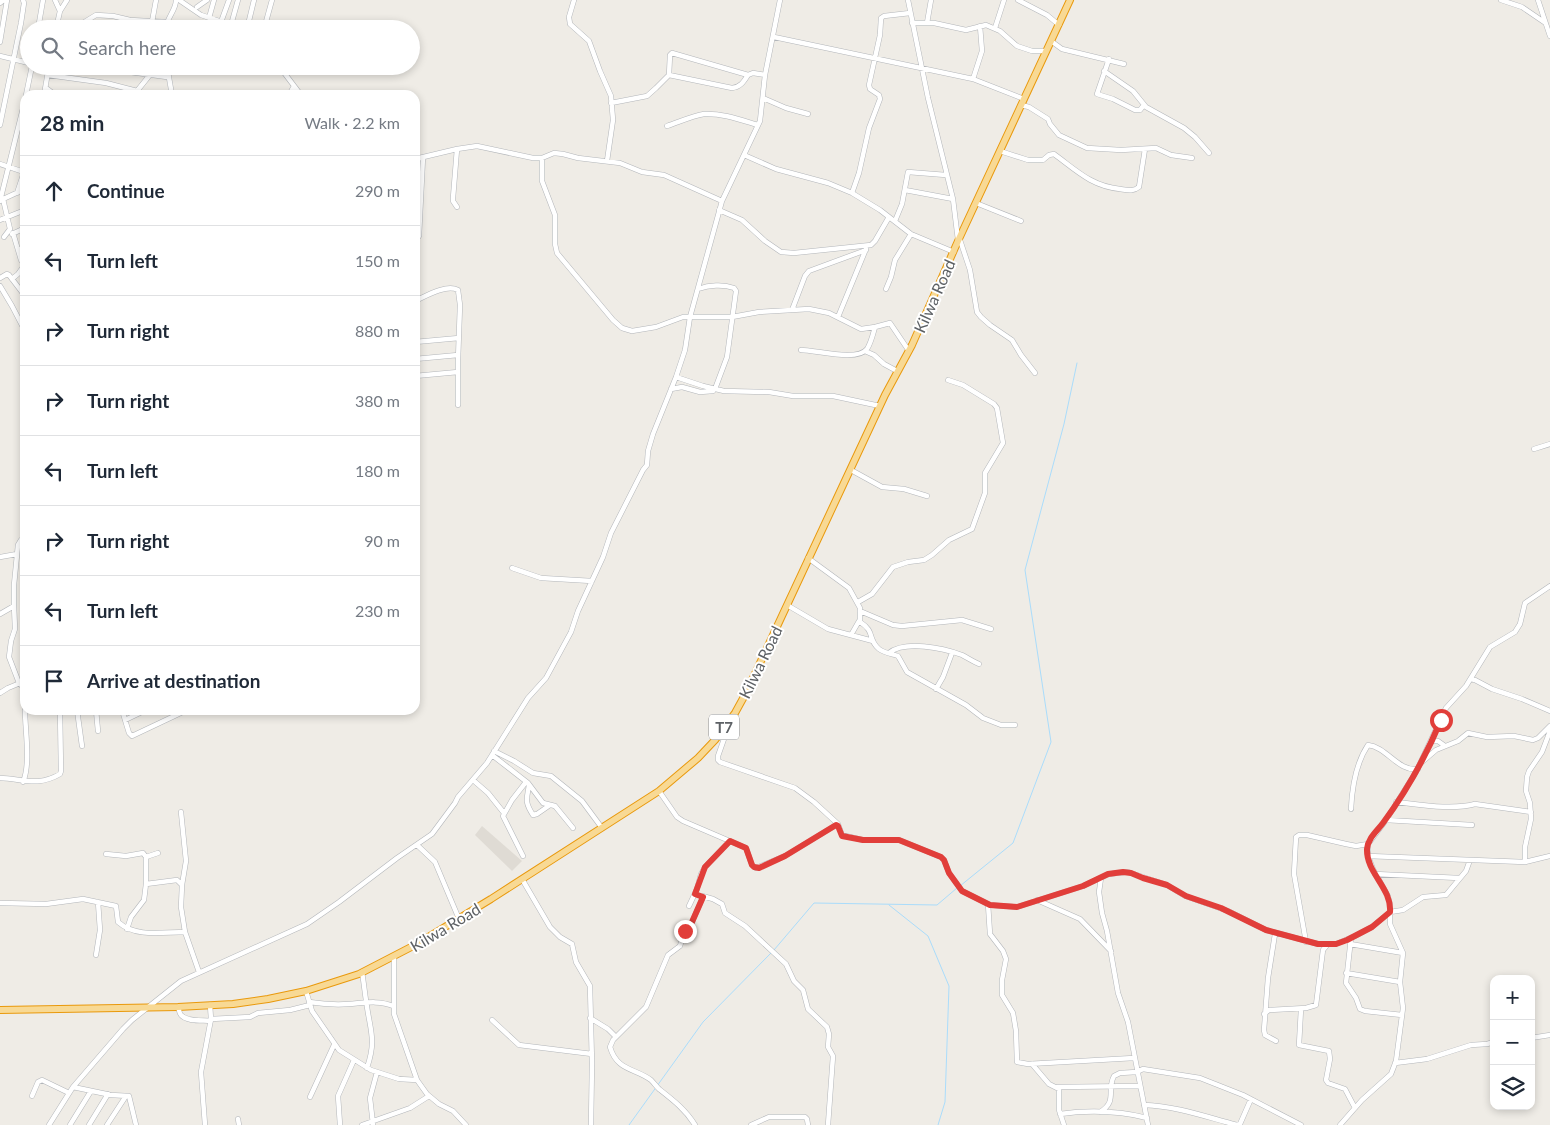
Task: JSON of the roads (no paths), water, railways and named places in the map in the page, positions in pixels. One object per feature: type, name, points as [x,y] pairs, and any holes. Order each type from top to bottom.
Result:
[{"type":"highway","name":"Kilwa Road","points":[[0,1010],[148,1006],[178,1007],[254,1001],[306,991],[362,972],[394,958],[522,879],[659,791],[698,758],[720,732],[746,693],[880,406],[909,351],[1070,0]]},
{"type":"street","points":[[0,3],[6,0]]},
{"type":"street","points":[[0,42],[6,0]]},
{"type":"street","points":[[40,20],[43,0]]},
{"type":"street","points":[[55,0],[60,11]]},
{"type":"street","points":[[58,20],[60,11],[67,0]]},
{"type":"street","points":[[152,20],[156,0]]},
{"type":"street","points":[[167,20],[178,0],[215,20]]},
{"type":"street","points":[[197,10],[199,0]]},
{"type":"street","points":[[197,10],[207,0]]},
{"type":"street","points":[[209,18],[214,0]]},
{"type":"street","points":[[222,20],[229,0]]},
{"type":"street","points":[[234,20],[238,0]]},
{"type":"street","points":[[249,20],[254,0]]},
{"type":"street","points":[[266,20],[272,0]]},
{"type":"street","points":[[574,0],[569,17],[570,24],[590,41],[608,88],[611,102],[613,120],[607,161]]},
{"type":"street","points":[[49,1125],[73,1087],[123,1029],[148,1006],[181,981],[307,924],[432,834],[493,753],[520,708],[546,678],[571,632],[611,533],[643,470],[647,466],[652,435],[685,350],[690,317],[719,210],[758,125],[780,0]]},
{"type":"street","points":[[908,0],[952,198],[959,239],[970,270],[978,312],[990,325],[1012,340],[1021,356],[1035,373]]},
{"type":"street","points":[[927,23],[931,0]]},
{"type":"street","points":[[995,28],[1004,0]]},
{"type":"street","points":[[1018,0],[1047,15],[1059,25]]},
{"type":"street","points":[[1501,0],[1522,7],[1544,22]]},
{"type":"street","points":[[1538,0],[1550,36]]},
{"type":"street","points":[[21,20],[25,1]]},
{"type":"street","points":[[852,193],[859,173],[868,128],[880,99],[870,89],[869,85],[882,16],[910,13]]},
{"type":"street","points":[[88,20],[96,15],[136,20]]},
{"type":"street","points":[[912,23],[953,26],[966,30],[986,25],[995,28],[1017,46],[1046,52]]},
{"type":"street","points":[[973,80],[982,51],[980,26]]},
{"type":"street","points":[[0,125],[20,27]]},
{"type":"street","points":[[774,37],[973,80],[1023,102],[1048,119],[1059,135],[1087,148],[1121,150],[1156,148],[1171,155],[1192,158]]},
{"type":"street","points":[[1051,41],[1062,48],[1124,64]]},
{"type":"street","points":[[611,102],[647,96],[668,75],[669,58],[672,54],[748,74],[766,75]]},
{"type":"street","points":[[0,56],[20,61]]},
{"type":"street","points":[[1109,59],[1097,89],[1097,94],[1113,99],[1135,110],[1140,110],[1144,105]]},
{"type":"street","points":[[1104,71],[1133,91],[1144,105],[1184,128],[1209,153]]},
{"type":"street","points":[[668,75],[732,88],[741,85],[748,74]]},
{"type":"street","points":[[27,90],[30,75]]},
{"type":"street","points":[[138,90],[150,75]]},
{"type":"street","points":[[156,75],[167,77],[171,90]]},
{"type":"street","points":[[286,75],[297,90]]},
{"type":"street","points":[[49,90],[46,88],[48,76],[106,84],[126,90]]},
{"type":"street","points":[[292,90],[294,86]]},
{"type":"street","points":[[763,98],[786,108],[808,114]]},
{"type":"street","points":[[667,126],[705,114],[715,114],[758,125]]},
{"type":"street","points":[[2,238],[10,229],[8,217],[1,200],[20,121]]},
{"type":"street","points":[[420,158],[477,146],[523,157],[542,158],[554,153],[563,154],[578,158],[620,163],[642,172],[664,175],[722,201]]},
{"type":"street","points":[[457,149],[453,198],[457,207]]},
{"type":"street","points":[[1000,151],[1036,161],[1043,160],[1049,155],[1054,154],[1082,176],[1097,184],[1133,191],[1139,188],[1145,149]]},
{"type":"street","points":[[744,155],[776,169],[828,183],[852,193],[890,217],[911,234],[954,252]]},
{"type":"street","points":[[420,216],[423,157]]},
{"type":"street","points":[[542,158],[542,180],[555,214],[555,244],[557,253],[613,320],[622,328],[632,331],[656,327],[676,318],[732,317],[759,312],[816,310],[838,317],[861,329],[891,324],[909,351]]},
{"type":"street","points":[[0,164],[20,169]]},
{"type":"street","points":[[895,221],[902,204],[908,172],[946,175]]},
{"type":"street","points":[[17,193],[20,184]]},
{"type":"street","points":[[905,190],[952,198]]},
{"type":"street","points":[[1,200],[20,192]]},
{"type":"street","points":[[976,203],[1021,221]]},
{"type":"street","points":[[719,210],[742,220],[765,241],[781,252],[794,253],[871,245]]},
{"type":"street","points":[[0,220],[20,212]]},
{"type":"street","points":[[838,317],[866,250],[890,217]]},
{"type":"street","points":[[2,238],[20,230]]},
{"type":"street","points":[[13,233],[20,255]]},
{"type":"street","points":[[886,289],[895,260],[911,234]]},
{"type":"street","points":[[792,310],[805,276],[809,272],[866,250]]},
{"type":"street","points":[[12,279],[20,271]]},
{"type":"street","points":[[0,278],[7,274],[20,288]]},
{"type":"street","points":[[0,286],[20,321]]},
{"type":"street","points":[[698,289],[708,286],[734,288],[736,294],[727,357],[715,389]]},
{"type":"street","points":[[420,299],[441,291],[456,289],[459,294],[458,405]]},
{"type":"street","points":[[865,351],[875,327]]},
{"type":"street","points":[[420,342],[459,338]]},
{"type":"street","points":[[801,350],[845,356],[865,351],[897,371]]},
{"type":"street","points":[[420,359],[458,355]]},
{"type":"street","points":[[420,376],[458,372]]},
{"type":"street","points":[[676,377],[715,389],[734,392]]},
{"type":"street","points":[[858,602],[872,594],[895,567],[908,562],[924,560],[949,540],[969,531],[974,525],[976,514],[985,493],[985,472],[1002,446],[1004,438],[997,408],[994,404],[963,385],[948,380]]},
{"type":"street","points":[[671,389],[682,387],[701,392],[769,392],[793,396],[833,396],[880,406]]},
{"type":"street","points":[[1534,449],[1550,444]]},
{"type":"street","points":[[851,470],[882,486],[904,489],[927,496]]},
{"type":"street","points":[[0,693],[19,683],[9,657],[15,629],[14,585],[18,545],[20,542]]},
{"type":"street","points":[[0,557],[18,554]]},
{"type":"street","points":[[808,558],[849,588],[858,602],[860,611],[859,621],[851,635]]},
{"type":"street","points":[[512,568],[530,576],[541,578],[592,582]]},
{"type":"street","points":[[1340,1125],[1393,1070],[1402,1015],[1403,997],[1400,982],[1403,953],[1390,924],[1388,896],[1368,856],[1368,844],[1386,820],[1418,768],[1446,708],[1471,679],[1492,646],[1498,641],[1511,636],[1518,629],[1525,603],[1550,586]]},
{"type":"street","points":[[0,614],[14,605]]},
{"type":"street","points":[[787,605],[828,629],[873,641]]},
{"type":"street","points":[[860,611],[889,623],[902,626],[962,620],[991,628]]},
{"type":"street","points":[[859,621],[869,629],[873,641],[879,649],[900,658],[907,672],[966,705],[991,722],[1001,725],[1015,724]]},
{"type":"street","points":[[889,653],[898,647],[921,646],[952,652],[979,664]]},
{"type":"street","points":[[936,689],[943,677],[952,652]]},
{"type":"street","points":[[1471,679],[1550,711]]},
{"type":"street","points":[[23,782],[27,754],[26,715]]},
{"type":"street","points":[[0,778],[23,782],[45,780],[61,773],[60,715]]},
{"type":"street","points":[[78,715],[82,746]]},
{"type":"street","points":[[96,715],[98,732]]},
{"type":"street","points":[[124,715],[129,733],[132,736],[176,715]]},
{"type":"street","points":[[125,720],[136,715]]},
{"type":"street","points":[[1421,762],[1433,752],[1458,741],[1470,733],[1484,737],[1508,735],[1535,740],[1550,726]]},
{"type":"street","points":[[1525,862],[1525,847],[1530,828],[1531,812],[1526,791],[1527,777],[1530,768],[1542,752],[1550,731]]},
{"type":"street","points":[[720,732],[724,739],[718,756],[719,761],[795,788],[814,802],[838,826],[842,836],[863,840],[899,840],[941,857],[949,873],[962,891],[988,904],[1012,907],[1067,892],[1117,872],[1131,873],[1167,885],[1186,896],[1221,908],[1275,934],[1318,944],[1336,944],[1372,927],[1390,912],[1403,910],[1423,897],[1446,896],[1466,871],[1470,860]]},
{"type":"street","points":[[1432,741],[1438,741],[1445,746]]},
{"type":"street","points":[[1351,809],[1355,779],[1368,744],[1376,747],[1406,768],[1418,768]]},
{"type":"street","points":[[493,753],[527,784],[543,803],[554,805],[573,828]]},
{"type":"street","points":[[493,753],[514,761],[533,773],[551,776],[582,801],[602,828]]},
{"type":"street","points":[[473,780],[488,793],[504,813]]},
{"type":"street","points":[[527,784],[527,806],[532,815],[537,814],[550,805]]},
{"type":"street","points":[[523,856],[504,819],[504,813],[527,784]]},
{"type":"street","points":[[659,791],[677,817],[682,821],[746,848],[752,865],[759,868],[785,856],[836,825],[838,826]]},
{"type":"street","points":[[1396,802],[1449,806],[1475,804],[1531,812]]},
{"type":"street","points":[[181,812],[186,861],[181,906],[185,932],[199,972]]},
{"type":"street","points":[[1386,820],[1472,825]]},
{"type":"street","points":[[1306,942],[1294,874],[1296,837],[1307,835],[1356,846],[1368,844]]},
{"type":"street","points":[[689,906],[705,867],[730,841]]},
{"type":"street","points":[[417,845],[435,862],[459,919]]},
{"type":"street","points":[[106,854],[126,856],[143,853],[146,857],[144,902],[132,917],[127,929]]},
{"type":"street","points":[[146,857],[158,853]]},
{"type":"street","points":[[1368,856],[1525,862],[1550,856]]},
{"type":"street","points":[[1376,874],[1459,878]]},
{"type":"street","points":[[1101,878],[1099,892],[1118,993],[1128,1022],[1148,1125]]},
{"type":"street","points":[[522,879],[550,927],[556,934],[572,945],[576,962],[589,984],[592,1054],[591,1125]]},
{"type":"street","points":[[146,884],[177,880],[182,885]]},
{"type":"street","points":[[695,894],[713,899],[722,904],[725,913],[745,926],[783,960],[794,981],[803,990],[808,1009],[827,1027],[829,1034],[828,1047],[833,1056],[828,1125]]},
{"type":"street","points":[[695,1125],[682,1107],[652,1081],[619,1063],[610,1047],[611,1042],[646,1007],[668,955],[680,946],[684,933],[692,922],[703,897]]},
{"type":"street","points":[[0,903],[46,904],[84,899],[116,906],[118,922],[127,929],[144,932],[185,932]]},
{"type":"street","points":[[1038,900],[1080,919],[1111,951]]},
{"type":"street","points":[[96,955],[100,930],[98,902]]},
{"type":"street","points":[[988,904],[990,934],[1003,951],[1006,960],[1002,980],[1002,995],[1013,1014],[1016,1031],[1017,1062],[1032,1064],[1134,1058]]},
{"type":"street","points":[[1275,934],[1268,978],[1264,1033],[1269,1038],[1276,1040]]},
{"type":"street","points":[[1351,938],[1346,985],[1356,998],[1360,1008],[1365,1011],[1402,1015]]},
{"type":"street","points":[[1264,1014],[1266,1011],[1273,1010],[1313,1007],[1317,1003],[1323,950],[1328,944]]},
{"type":"street","points":[[1350,944],[1403,953]]},
{"type":"street","points":[[394,958],[394,1014],[417,1080],[423,1091],[439,1104],[453,1111],[466,1125]]},
{"type":"street","points":[[362,972],[373,1036],[372,1051],[366,1068]]},
{"type":"street","points":[[1346,973],[1400,982]]},
{"type":"street","points":[[306,991],[309,1004],[334,1045],[366,1068],[399,1079],[417,1080]]},
{"type":"street","points":[[178,1007],[181,1015],[184,1017],[211,1020],[250,1017],[258,1013],[290,1010],[309,1004],[366,1002],[386,1003],[393,1006]]},
{"type":"street","points":[[205,1125],[202,1072],[211,1020],[210,1005]]},
{"type":"street","points":[[1301,1009],[1299,1045],[1329,1051],[1330,1059],[1326,1080],[1328,1083],[1347,1091],[1355,1108]]},
{"type":"street","points":[[590,1018],[608,1029],[616,1037]]},
{"type":"street","points":[[492,1020],[519,1045],[592,1054]]},
{"type":"street","points":[[1535,1037],[1550,1035]]},
{"type":"street","points":[[1395,1063],[1433,1057],[1471,1045],[1490,1043]]},
{"type":"street","points":[[310,1097],[334,1045]]},
{"type":"street","points":[[340,1125],[338,1096],[354,1060]]},
{"type":"street","points":[[1032,1064],[1049,1084],[1057,1087],[1140,1086]]},
{"type":"street","points":[[1100,1112],[1110,1104],[1112,1078],[1116,1074],[1146,1069],[1200,1078],[1251,1099],[1301,1125]]},
{"type":"street","points":[[373,1124],[370,1098],[377,1072]]},
{"type":"street","points":[[32,1096],[38,1082],[42,1080],[69,1093]]},
{"type":"street","points":[[73,1087],[130,1097],[136,1123],[132,1125]]},
{"type":"street","points":[[1057,1087],[1059,1091],[1060,1114],[1064,1125]]},
{"type":"street","points":[[70,1125],[91,1091]]},
{"type":"street","points":[[89,1125],[108,1094]]},
{"type":"street","points":[[107,1125],[126,1096]]},
{"type":"street","points":[[362,1125],[373,1124],[415,1106],[429,1096]]},
{"type":"street","points":[[1144,1105],[1162,1105],[1176,1108],[1237,1125],[1240,1124],[1251,1099]]},
{"type":"street","points":[[1060,1114],[1086,1111],[1132,1114],[1147,1118]]},
{"type":"street","points":[[751,1125],[772,1116],[785,1118],[806,1117],[808,1125]]},
{"type":"street","points":[[238,1119],[239,1125]]},
{"type":"waterway","points":[[960,886],[1013,843],[1051,742],[1025,570],[1064,424],[1077,363]]},
{"type":"waterway","points":[[774,950],[814,903],[937,905],[957,888]]},
{"type":"waterway","points":[[889,905],[928,936],[949,986],[945,1102],[938,1125]]},
{"type":"waterway","points":[[629,1125],[703,1022],[771,953]]}]
